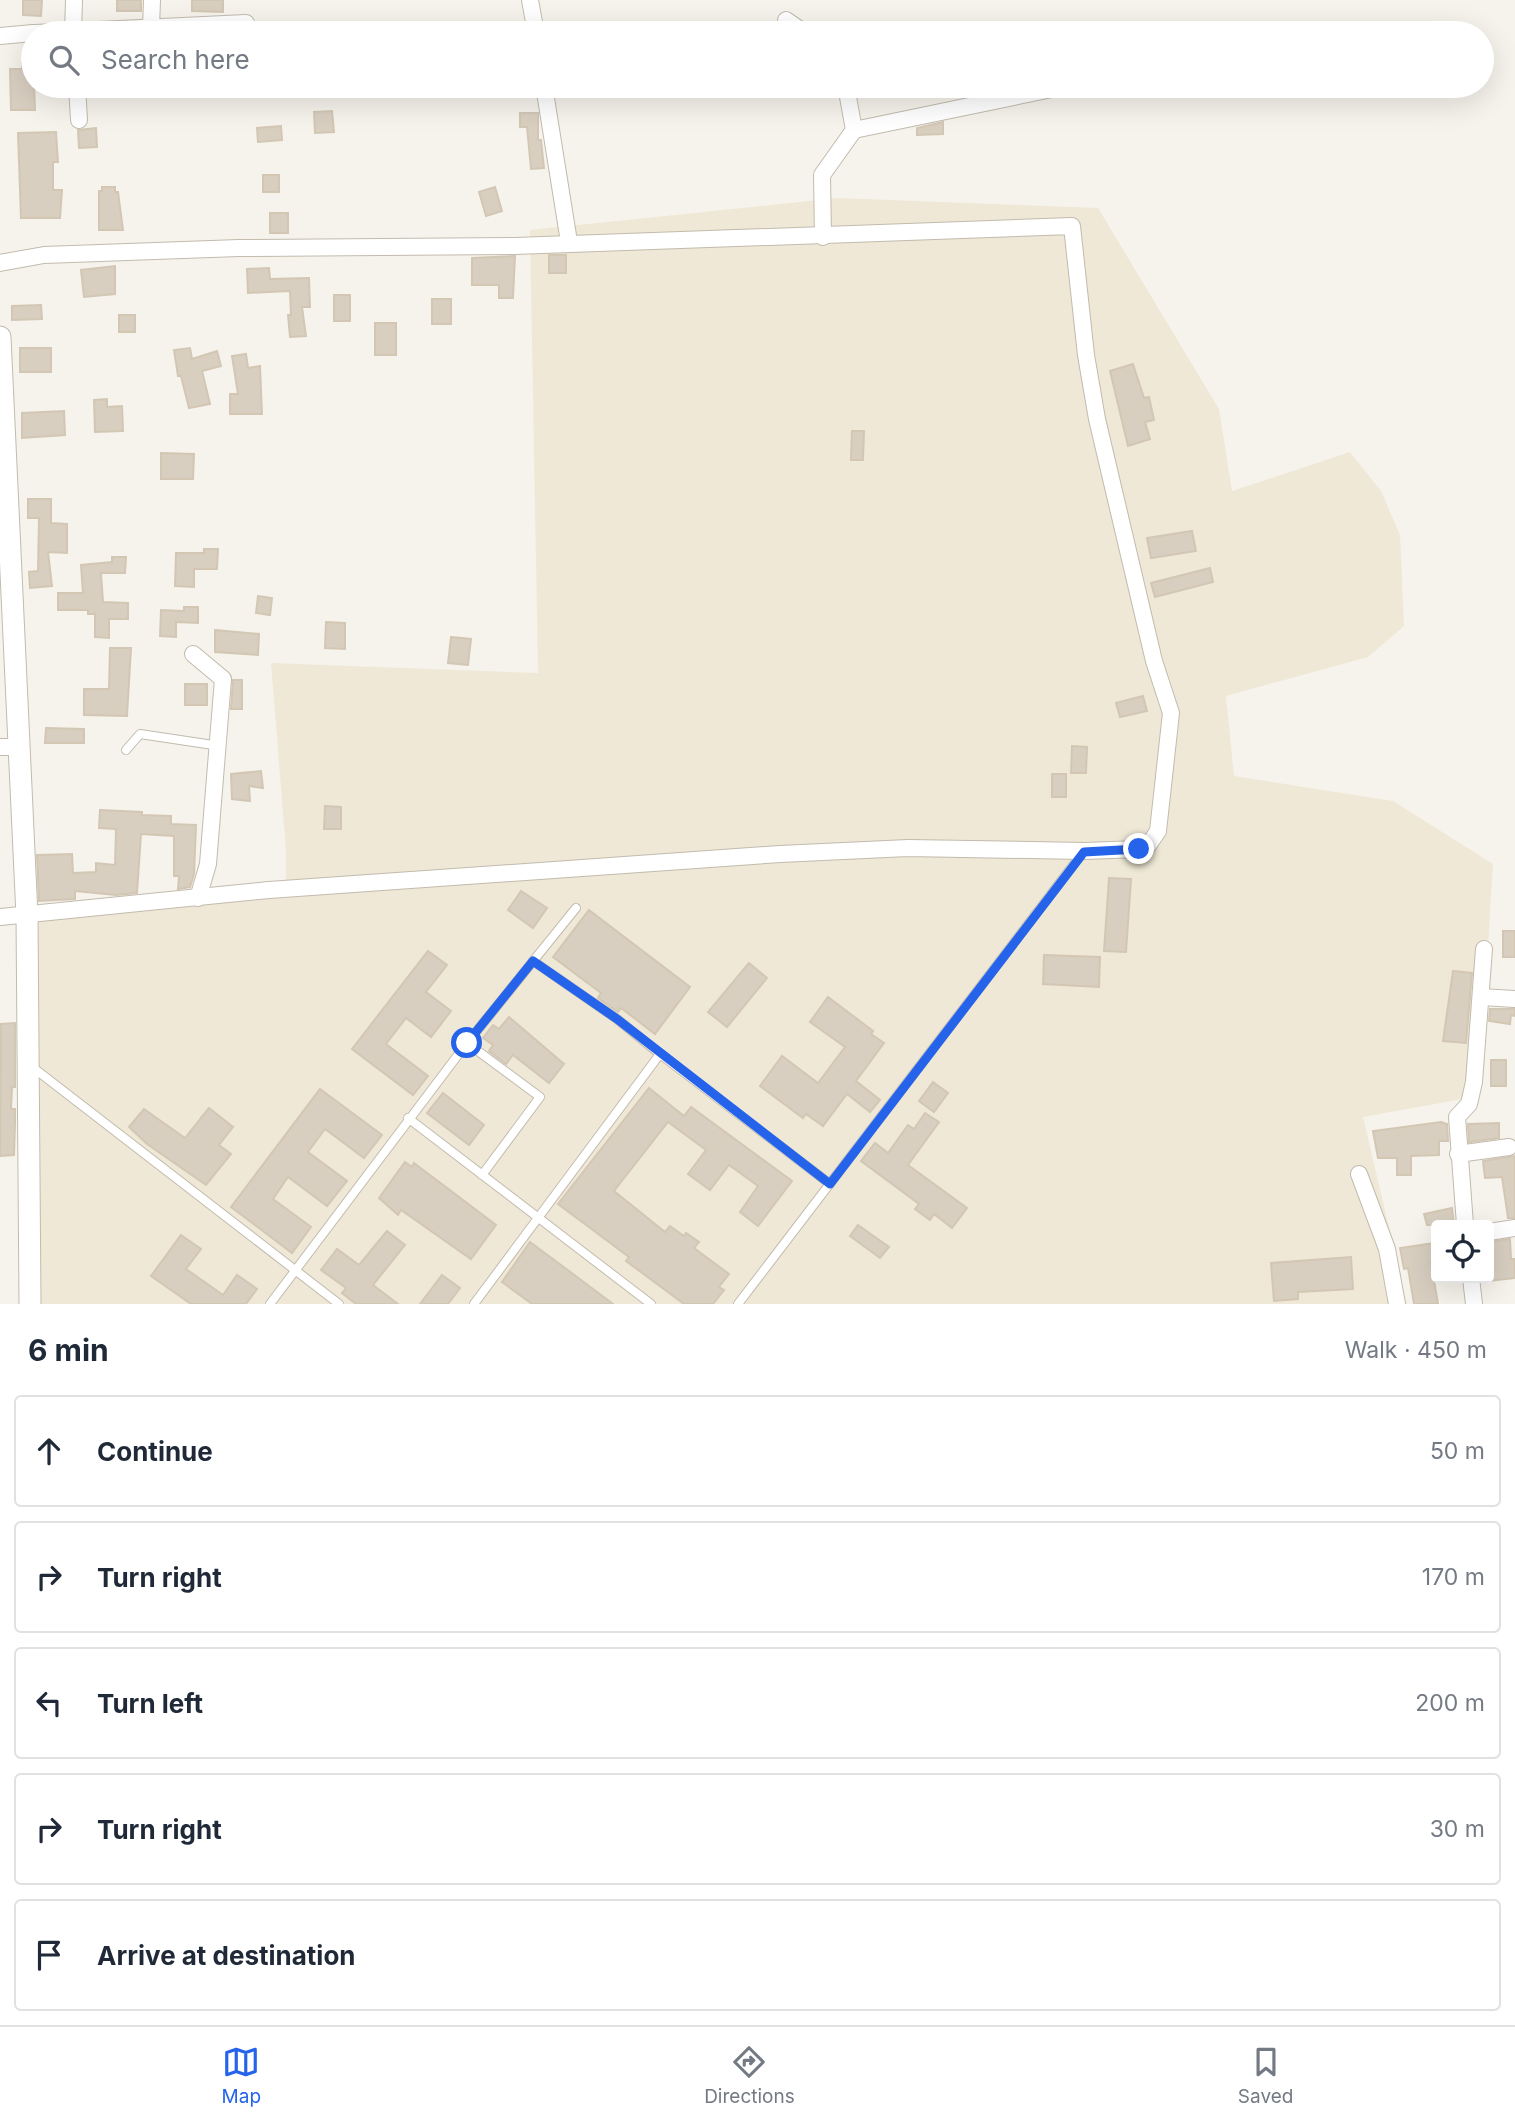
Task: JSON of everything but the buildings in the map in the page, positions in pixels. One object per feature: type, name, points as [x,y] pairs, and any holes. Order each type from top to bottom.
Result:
[{"type":"street","points":[[73,21],[74,0]]},
{"type":"street","points":[[151,21],[152,0]]},
{"type":"street","points":[[530,0],[534,21]]},
{"type":"street","points":[[0,36],[21,34]]},
{"type":"street","points":[[78,98],[79,120]]},
{"type":"street","points":[[546,98],[569,242]]},
{"type":"street","points":[[848,98],[855,130]]},
{"type":"street","points":[[823,236],[822,175],[855,130],[1008,98]]},
{"type":"street","points":[[0,263],[44,255],[239,248],[515,246],[1072,226],[1086,355],[1097,419],[1154,662],[1171,713],[1159,822],[1155,838],[1139,849],[1084,852],[908,848],[806,853],[269,890],[0,917]]},
{"type":"street","points":[[0,337],[10,747],[27,916],[30,1304]]},
{"type":"street","points":[[193,654],[223,679],[220,746],[208,864],[198,898]]},
{"type":"street","points":[[1465,1220],[1457,1117],[1469,1104],[1474,1082],[1484,949]]},
{"type":"street","points":[[1481,997],[1515,999]]},
{"type":"street","points":[[1458,1154],[1509,1147]]},
{"type":"street","points":[[1359,1174],[1387,1249],[1397,1304]]},
{"type":"street","points":[[1494,1231],[1515,1228]]},
{"type":"street","points":[[1472,1283],[1474,1304]]},
{"type":"lane","points":[[126,750],[140,734],[220,746]]},
{"type":"lane","points":[[738,1304],[1084,852]]},
{"type":"lane","points":[[270,1304],[408,1118],[576,908]]},
{"type":"lane","points":[[533,961],[617,1019],[830,1184]]},
{"type":"lane","points":[[467,1043],[540,1097],[482,1175]]},
{"type":"lane","points":[[474,1304],[660,1054]]},
{"type":"lane","points":[[29,1064],[339,1304]]},
{"type":"lane","points":[[408,1118],[651,1304]]},
{"type":"shaded area","points":[[838,198],[1098,208],[1219,409],[1232,491],[1350,452],[1381,491],[1400,535],[1404,626],[1368,657],[1226,696],[1234,776],[1393,801],[1493,864],[1479,1096],[1363,1117],[1407,1304],[40,1304],[32,922],[286,897],[286,850],[271,663],[538,673],[530,230]]},
{"type":"route","points":[[467,1043],[533,961],[636,1033],[830,1184],[1084,852],[1139,849]]}]
